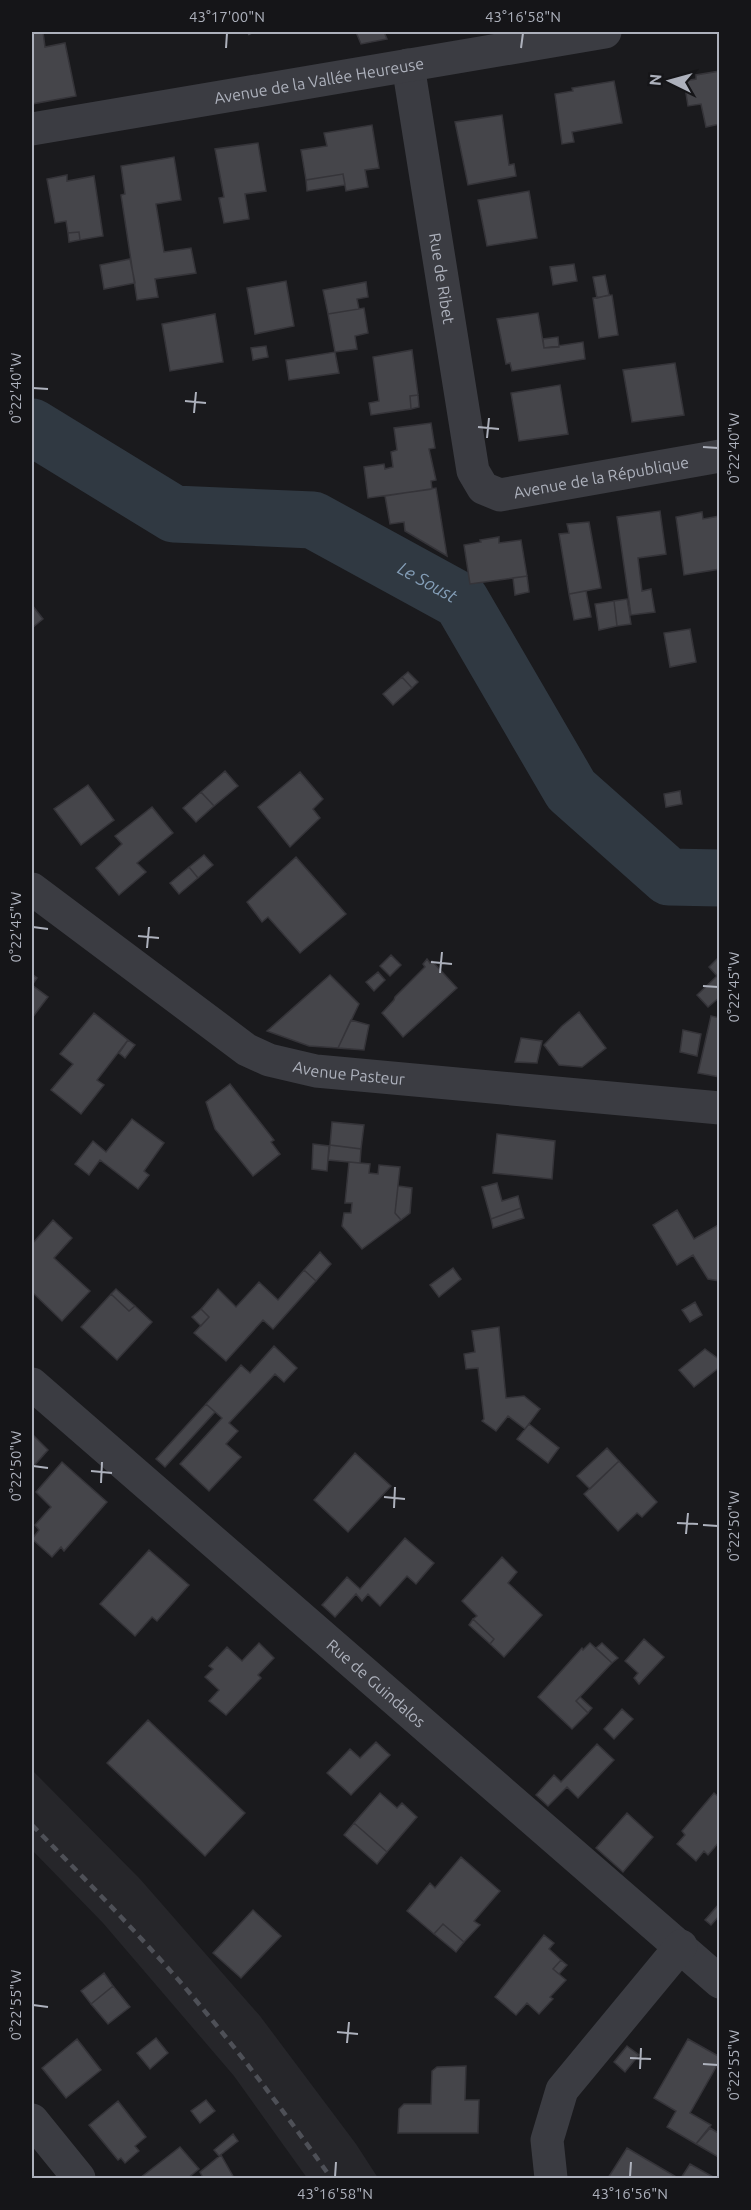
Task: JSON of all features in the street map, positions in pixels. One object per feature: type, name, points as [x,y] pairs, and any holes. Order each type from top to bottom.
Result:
[{"type":"street","name":"Avenue de la Vallée Heureuse","points":[[32,129],[605,32]]},
{"type":"street","name":"Rue de Ribet","points":[[408,65],[472,471],[483,488]]},
{"type":"street","name":"Avenue de la République","points":[[483,488],[500,495],[720,456]]},
{"type":"street","name":"Avenue Pasteur","points":[[32,889],[247,1050],[268,1060],[316,1071],[720,1108]]},
{"type":"street","name":"Rue de Guindalos","points":[[32,1384],[720,1982]]},
{"type":"street","points":[[551,2178],[548,2140],[562,2090],[681,1946]]},
{"type":"street","points":[[32,2120],[79,2178]]},
{"type":"shaded area","points":[[32,1770],[140,1879],[260,2016],[356,2144],[378,2178],[307,2178],[234,2076],[103,1923],[32,1850]]},
{"type":"building","points":[[32,32],[43,32],[45,47],[65,43],[76,96],[32,104]]},
{"type":"building","points":[[356,32],[384,32],[387,39],[361,44]]},
{"type":"building","points":[[720,71],[720,124],[706,127],[701,104],[688,106],[684,81],[696,79],[696,75]]},
{"type":"building","points":[[614,81],[622,123],[572,132],[574,142],[562,144],[555,94],[573,91],[572,88]]},
{"type":"building","points":[[502,115],[509,165],[514,164],[516,176],[468,185],[455,122]]},
{"type":"building","points":[[372,125],[379,168],[365,170],[368,187],[346,191],[343,174],[306,180],[301,150],[327,146],[324,133]]},
{"type":"building","points":[[258,143],[266,191],[245,194],[249,219],[224,223],[219,198],[224,197],[215,149]]},
{"type":"building","points":[[174,157],[181,200],[156,204],[164,252],[191,248],[196,273],[155,279],[158,297],[137,300],[121,195],[125,194],[121,166]]},
{"type":"building","points":[[343,174],[345,185],[307,191],[306,180]]},
{"type":"building","points":[[67,175],[67,181],[94,176],[103,236],[80,240],[79,232],[68,233],[66,221],[55,223],[47,179]]},
{"type":"building","points":[[529,191],[537,238],[487,246],[478,200]]},
{"type":"building","points":[[79,232],[80,240],[69,242],[68,233]]},
{"type":"building","points":[[130,259],[135,283],[104,289],[100,265]]},
{"type":"building","points":[[574,264],[577,281],[553,285],[550,267]]},
{"type":"building","points":[[605,275],[609,295],[597,298],[593,277]]},
{"type":"building","points":[[286,281],[294,326],[255,334],[247,288]]},
{"type":"building","points":[[366,282],[368,297],[357,299],[359,309],[328,314],[323,290]]},
{"type":"building","points":[[612,295],[618,335],[599,338],[593,298]]},
{"type":"building","points":[[364,308],[368,333],[355,336],[357,349],[335,352],[328,314]]},
{"type":"building","points":[[538,313],[544,348],[583,342],[585,359],[512,371],[510,363],[506,364],[497,319]]},
{"type":"building","points":[[215,314],[223,362],[170,371],[162,324]]},
{"type":"building","points":[[558,337],[559,347],[544,348],[543,339]]},
{"type":"building","points":[[266,346],[268,357],[253,360],[251,348]]},
{"type":"building","points":[[412,350],[418,395],[410,396],[411,409],[371,415],[369,403],[379,401],[373,357]]},
{"type":"building","points":[[335,352],[339,373],[289,380],[286,360]]},
{"type":"building","points":[[675,363],[684,415],[632,422],[623,370]]},
{"type":"building","points":[[560,385],[568,434],[519,441],[511,393]]},
{"type":"building","points":[[418,395],[419,407],[411,409],[410,396]]},
{"type":"building","points":[[431,423],[435,448],[429,449],[436,480],[431,481],[432,489],[368,498],[364,467],[384,464],[385,469],[393,467],[391,452],[397,450],[394,428]]},
{"type":"building","points":[[436,488],[447,556],[405,531],[404,522],[390,524],[385,496]]},
{"type":"building","points":[[660,511],[666,554],[638,558],[642,591],[651,589],[655,612],[631,615],[617,517]]},
{"type":"building","points":[[702,512],[703,519],[720,516],[720,569],[684,575],[676,517]]},
{"type":"building","points":[[589,522],[601,588],[569,594],[559,534],[569,533],[567,524]]},
{"type":"building","points":[[499,537],[499,543],[521,540],[527,576],[470,584],[464,545]]},
{"type":"building","points":[[527,576],[529,592],[515,595],[513,578]]},
{"type":"building","points":[[586,591],[591,617],[574,620],[569,594]]},
{"type":"building","points":[[627,599],[631,624],[617,626],[614,601]]},
{"type":"building","points":[[614,601],[617,626],[599,630],[595,604]]},
{"type":"building","points":[[32,605],[43,619],[32,628]]},
{"type":"building","points":[[690,629],[696,662],[670,667],[664,633]]},
{"type":"building","points":[[408,672],[418,682],[412,688],[402,677]]},
{"type":"building","points":[[402,677],[412,688],[393,705],[383,694]]},
{"type":"building","points":[[225,771],[238,786],[214,806],[201,792]]},
{"type":"building","points":[[300,772],[323,799],[313,809],[320,818],[290,847],[258,807]]},
{"type":"building","points":[[88,785],[114,820],[81,845],[54,809]]},
{"type":"building","points":[[680,791],[682,804],[666,807],[664,794]]},
{"type":"building","points":[[201,792],[214,806],[196,822],[183,808]]},
{"type":"building","points":[[152,807],[173,833],[137,863],[146,872],[119,895],[96,868],[122,844],[115,836]]},
{"type":"building","points":[[204,855],[213,865],[198,878],[189,867]]},
{"type":"building","points":[[296,857],[346,914],[300,953],[268,917],[262,922],[247,902]]},
{"type":"building","points":[[189,867],[198,878],[179,894],[170,883]]},
{"type":"building","points":[[391,955],[401,965],[390,976],[380,966]]},
{"type":"building","points":[[720,956],[720,997],[708,1007],[697,995],[717,976],[709,967]]},
{"type":"building","points":[[427,959],[430,963],[432,961],[457,988],[403,1037],[382,1013],[425,967],[423,964]]},
{"type":"building","points":[[378,972],[385,980],[374,991],[366,982]]},
{"type":"building","points":[[32,974],[37,978],[32,985]]},
{"type":"building","points":[[330,975],[359,1004],[338,1048],[309,1046],[267,1031]]},
{"type":"building","points":[[32,985],[48,997],[32,1018]]},
{"type":"building","points":[[579,1012],[606,1048],[582,1067],[559,1065],[544,1045]]},
{"type":"building","points":[[94,1013],[128,1040],[97,1080],[104,1085],[81,1114],[51,1090],[73,1064],[60,1054]]},
{"type":"building","points":[[711,1016],[720,1018],[720,1077],[698,1073]]},
{"type":"building","points":[[351,1020],[369,1025],[364,1050],[338,1048]]},
{"type":"building","points":[[683,1030],[701,1034],[697,1056],[680,1052]]},
{"type":"building","points":[[521,1038],[542,1041],[537,1063],[515,1062]]},
{"type":"building","points":[[128,1040],[135,1045],[125,1058],[119,1053]]},
{"type":"building","points":[[230,1084],[274,1140],[271,1142],[280,1154],[253,1176],[215,1129],[206,1102]]},
{"type":"building","points":[[132,1119],[164,1143],[144,1171],[149,1175],[138,1189],[100,1160],[89,1175],[75,1164],[93,1141],[106,1152]]},
{"type":"building","points":[[332,1122],[364,1125],[361,1149],[330,1145]]},
{"type":"building","points":[[497,1134],[555,1141],[552,1179],[493,1173]]},
{"type":"building","points":[[313,1144],[329,1146],[327,1171],[312,1169]]},
{"type":"building","points":[[330,1145],[361,1149],[360,1163],[328,1160]]},
{"type":"building","points":[[349,1162],[370,1164],[369,1173],[378,1174],[379,1165],[400,1167],[395,1213],[401,1220],[362,1249],[342,1226],[344,1213],[351,1213],[352,1203],[345,1203]]},
{"type":"building","points":[[497,1183],[502,1201],[518,1196],[521,1208],[491,1219],[482,1187]]},
{"type":"building","points":[[398,1186],[412,1188],[410,1213],[401,1220],[395,1213]]},
{"type":"building","points":[[521,1208],[524,1218],[493,1228],[491,1219]]},
{"type":"building","points":[[677,1210],[694,1239],[720,1224],[720,1281],[708,1279],[693,1255],[677,1265],[653,1225]]},
{"type":"building","points":[[53,1220],[72,1238],[54,1258],[90,1291],[62,1321],[32,1292],[32,1244]]},
{"type":"building","points":[[320,1252],[331,1264],[316,1281],[304,1270]]},
{"type":"building","points":[[453,1268],[461,1279],[439,1297],[430,1285]]},
{"type":"building","points":[[304,1270],[316,1281],[273,1329],[263,1320],[226,1361],[194,1333],[209,1317],[201,1309],[218,1289],[236,1307],[259,1282],[278,1300]]},
{"type":"building","points":[[116,1289],[135,1306],[129,1311],[111,1294]]},
{"type":"building","points":[[111,1294],[129,1311],[135,1306],[152,1322],[117,1360],[81,1327]]},
{"type":"building","points":[[695,1302],[702,1315],[690,1322],[682,1310]]},
{"type":"building","points":[[201,1309],[209,1317],[201,1326],[192,1317]]},
{"type":"building","points":[[499,1327],[506,1398],[524,1396],[540,1409],[525,1429],[508,1416],[496,1431],[482,1421],[484,1419],[478,1368],[466,1369],[464,1354],[475,1352],[472,1331]]},
{"type":"building","points":[[274,1346],[297,1368],[284,1382],[275,1374],[229,1423],[238,1431],[226,1444],[241,1457],[209,1491],[180,1464],[222,1418],[206,1404],[241,1365],[250,1373]]},
{"type":"building","points":[[705,1349],[720,1360],[720,1367],[694,1387],[679,1370]]},
{"type":"building","points":[[206,1404],[215,1412],[165,1467],[156,1459]]},
{"type":"building","points":[[529,1424],[559,1448],[548,1463],[517,1439]]},
{"type":"building","points":[[32,1434],[48,1450],[32,1468]]},
{"type":"building","points":[[607,1448],[619,1461],[590,1489],[577,1476]]},
{"type":"building","points":[[355,1453],[391,1486],[348,1532],[314,1500]]},
{"type":"building","points":[[619,1461],[657,1502],[642,1517],[637,1513],[618,1531],[584,1494]]},
{"type":"building","points":[[62,1462],[107,1502],[64,1551],[61,1547],[52,1557],[32,1539],[39,1530],[35,1525],[51,1507],[36,1492]]},
{"type":"building","points":[[405,1538],[434,1563],[416,1584],[407,1576],[380,1606],[368,1594],[362,1601],[356,1594],[335,1617],[322,1605],[347,1577],[360,1589]]},
{"type":"building","points":[[149,1550],[189,1585],[157,1621],[152,1617],[135,1636],[100,1604]]},
{"type":"building","points":[[502,1557],[517,1572],[508,1583],[542,1615],[504,1657],[490,1644],[494,1639],[473,1619],[477,1616],[462,1601]]},
{"type":"building","points":[[473,1619],[494,1639],[490,1644],[469,1625]]},
{"type":"building","points":[[644,1639],[664,1657],[639,1684],[634,1678],[638,1673],[625,1661]]},
{"type":"building","points":[[259,1643],[274,1658],[258,1675],[261,1678],[226,1715],[209,1701],[219,1690],[205,1677],[213,1669],[209,1666],[227,1647],[242,1661]]},
{"type":"building","points":[[590,1643],[612,1663],[576,1701],[588,1713],[572,1729],[538,1697],[582,1648],[583,1650]]},
{"type":"building","points":[[602,1643],[618,1658],[612,1663],[596,1648]]},
{"type":"building","points":[[580,1697],[592,1708],[588,1713],[576,1701]]},
{"type":"building","points":[[622,1709],[633,1719],[614,1739],[604,1729]]},
{"type":"building","points":[[148,1720],[245,1813],[205,1856],[107,1763]]},
{"type":"building","points":[[376,1742],[390,1755],[351,1795],[327,1773],[350,1749],[360,1758]]},
{"type":"building","points":[[597,1744],[614,1760],[578,1798],[567,1787],[548,1806],[536,1795],[554,1775],[561,1782]]},
{"type":"building","points":[[380,1793],[397,1808],[402,1803],[417,1817],[387,1852],[354,1823]]},
{"type":"building","points":[[714,1793],[720,1798],[720,1841],[708,1855],[704,1851],[696,1861],[677,1844],[685,1835],[682,1831]]},
{"type":"building","points":[[627,1813],[653,1837],[623,1872],[596,1848]]},
{"type":"building","points":[[354,1823],[387,1852],[377,1864],[344,1835]]},
{"type":"building","points":[[461,1857],[500,1891],[474,1921],[480,1925],[464,1942],[443,1924],[434,1934],[407,1911],[430,1883],[435,1888]]},
{"type":"building","points":[[719,1904],[720,1915],[711,1925],[705,1920]]},
{"type":"building","points":[[253,1910],[281,1936],[241,1978],[213,1953]]},
{"type":"building","points":[[443,1924],[464,1942],[456,1952],[434,1934]]},
{"type":"building","points":[[544,1935],[554,1943],[549,1949],[561,1960],[553,1969],[566,1980],[550,1997],[553,1999],[539,2014],[527,2003],[516,2015],[495,1997]]},
{"type":"building","points":[[561,1960],[567,1965],[559,1974],[553,1969]]},
{"type":"building","points":[[104,1973],[113,1986],[91,2004],[81,1991]]},
{"type":"building","points":[[113,1986],[130,2007],[108,2024],[91,2004]]},
{"type":"building","points":[[156,2038],[168,2053],[150,2069],[137,2053]]},
{"type":"building","points":[[77,2039],[101,2070],[66,2098],[42,2068]]},
{"type":"building","points":[[688,2039],[720,2057],[690,2113],[711,2125],[696,2144],[667,2127],[676,2111],[654,2098]]},
{"type":"building","points":[[627,2046],[639,2055],[625,2072],[614,2062]]},
{"type":"building","points":[[466,2066],[465,2100],[479,2100],[478,2133],[398,2133],[399,2109],[404,2104],[431,2104],[432,2071],[437,2067]]},
{"type":"building","points":[[206,2100],[215,2111],[200,2123],[191,2111]]},
{"type":"building","points":[[118,2101],[146,2137],[135,2146],[139,2151],[125,2163],[121,2158],[118,2160],[89,2125]]},
{"type":"building","points":[[710,2128],[720,2134],[720,2158],[696,2144]]},
{"type":"building","points":[[233,2134],[238,2141],[219,2156],[214,2150]]},
{"type":"building","points":[[180,2147],[199,2169],[188,2178],[140,2178]]},
{"type":"building","points":[[627,2148],[678,2178],[608,2178]]},
{"type":"building","points":[[221,2155],[234,2178],[203,2178],[200,2172]]},
{"type":"building","points":[[690,2164],[715,2178],[681,2178]]},
{"type":"waterway","name":"Le Soust","points":[[32,427],[174,514],[313,520],[461,601],[571,790],[669,877],[720,878]]},
{"type":"railway","points":[[32,1825],[127,1923],[182,1984],[259,2079],[331,2178]]}]
